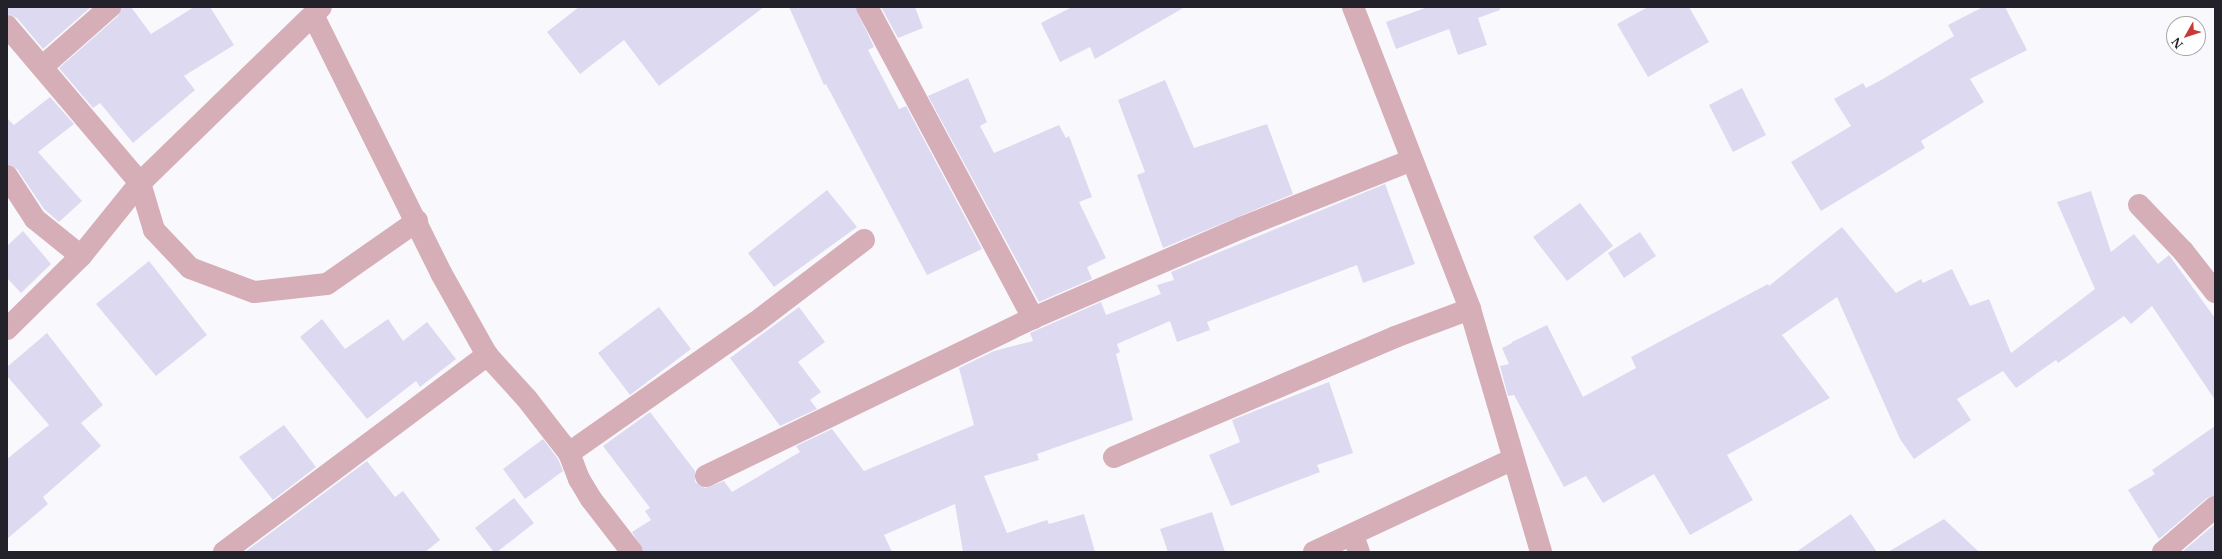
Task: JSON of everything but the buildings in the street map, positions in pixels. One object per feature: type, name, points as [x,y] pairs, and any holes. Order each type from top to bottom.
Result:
[{"type":"street","points":[[42,67],[110,7]]},
{"type":"street","points":[[867,7],[1033,318]]},
{"type":"street","points":[[1353,7],[1470,309],[1541,552]]},
{"type":"street","points":[[7,329],[81,256],[140,183],[317,12],[441,272],[487,355],[527,399],[569,453],[579,479],[591,499],[632,552]]},
{"type":"street","points":[[7,26],[140,183],[154,230],[190,268],[254,292],[327,284],[417,221]]},
{"type":"street","points":[[706,476],[1033,318],[1241,228],[1412,160]]},
{"type":"street","points":[[7,176],[34,219],[81,256]]},
{"type":"street","points":[[2140,204],[2183,251],[2215,292]]},
{"type":"street","points":[[569,453],[755,323],[864,240]]},
{"type":"street","points":[[1114,457],[1395,337],[1470,309]]},
{"type":"street","points":[[224,552],[487,355]]},
{"type":"street","points":[[1314,552],[1356,543],[1513,459]]},
{"type":"street","points":[[2163,552],[2215,508]]}]
